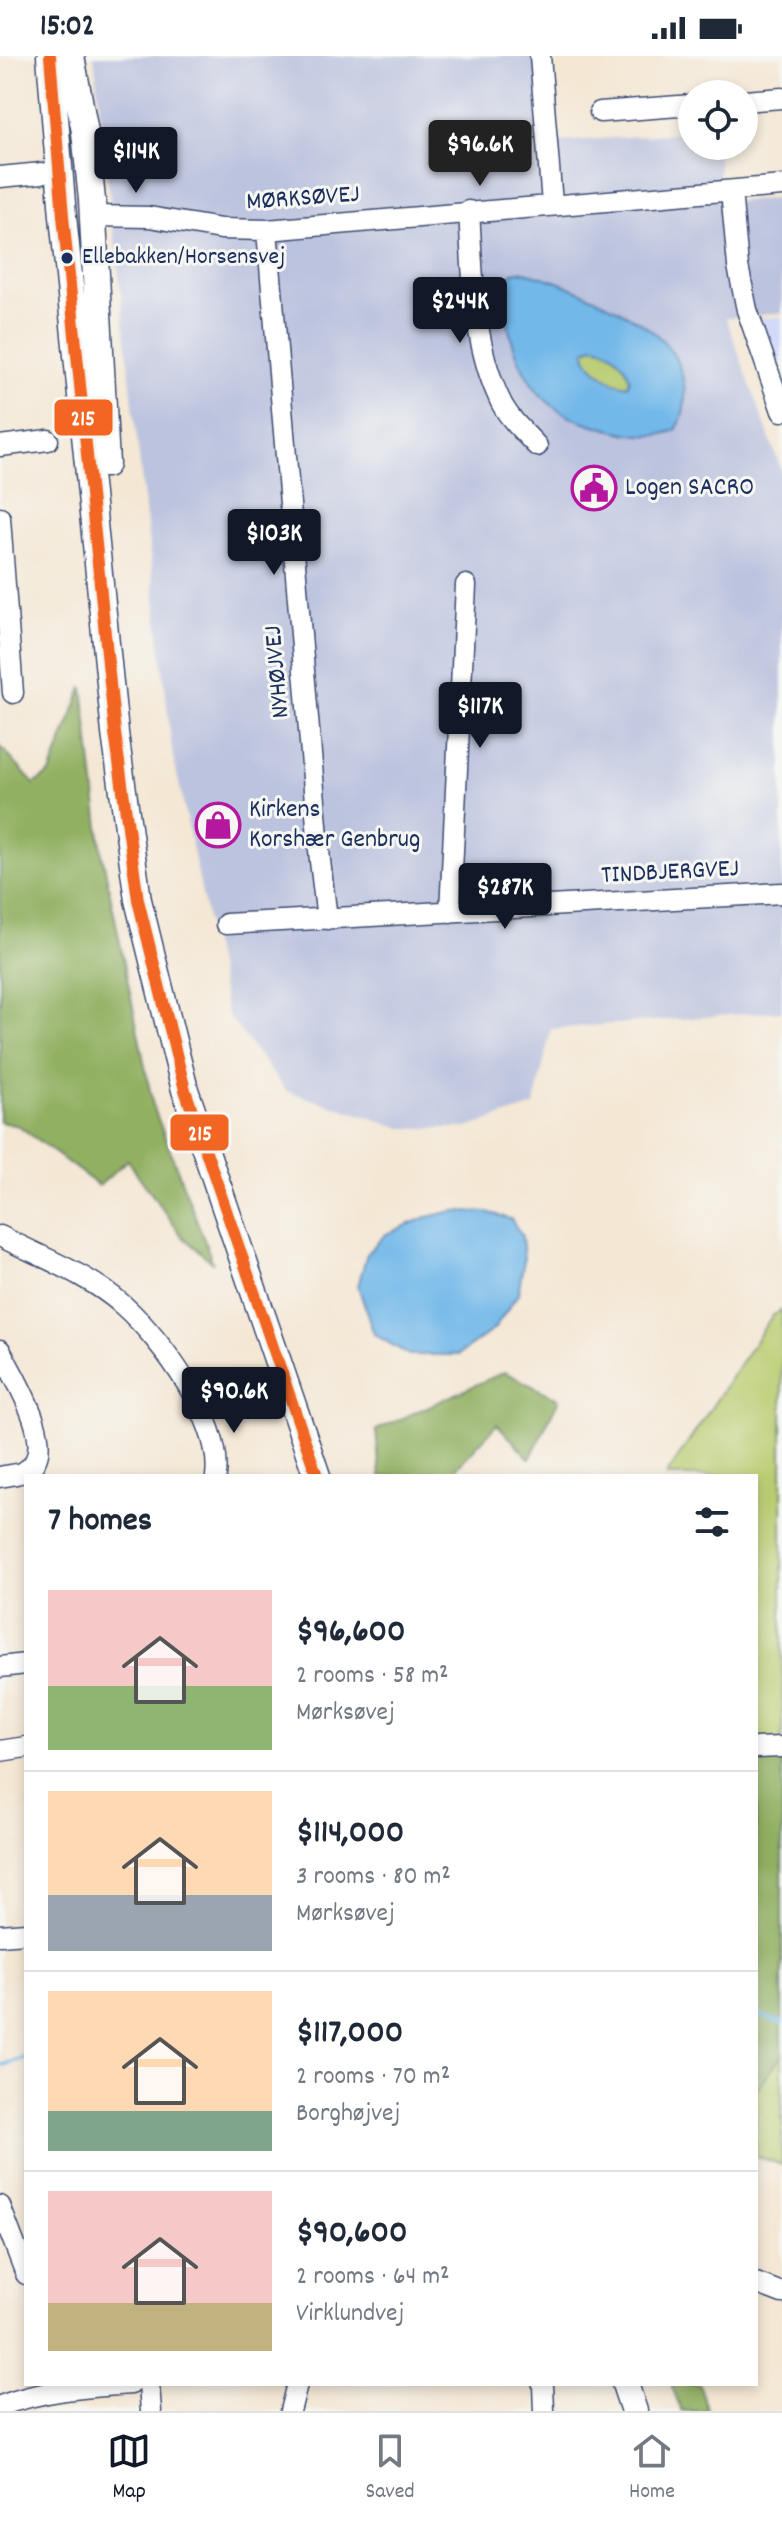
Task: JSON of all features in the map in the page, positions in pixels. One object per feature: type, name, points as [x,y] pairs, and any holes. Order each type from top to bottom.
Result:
[{"type":"main road","points":[[50,56],[63,216],[117,749],[138,900],[185,1090],[316,1474]]},
{"type":"main road","points":[[71,56],[85,132],[93,216],[104,436],[131,749],[167,1012]]},
{"type":"main road","points":[[42,173],[49,154],[48,120],[53,89]]},
{"type":"main road","points":[[53,89],[62,112],[74,177],[93,216]]},
{"type":"main road","points":[[75,327],[80,248],[84,225],[93,216]]},
{"type":"main road","points":[[626,2386],[634,2411]]},
{"type":"street","points":[[540,56],[552,204]]},
{"type":"street","points":[[758,100],[782,98]]},
{"type":"street","points":[[600,112],[678,106]]},
{"type":"street","points":[[0,177],[42,173]]},
{"type":"street","name":"MØRKSØVEJ","points":[[93,216],[149,217],[221,229],[267,230],[782,186]]},
{"type":"street","points":[[731,191],[738,266],[747,310],[782,411]]},
{"type":"street","points":[[469,211],[475,303],[483,348],[499,398],[512,420],[537,446]]},
{"type":"street","name":"NYHØJVEJ","points":[[267,230],[327,919]]},
{"type":"street","points":[[0,446],[48,440]]},
{"type":"street","points":[[0,518],[13,693]]},
{"type":"street","points":[[450,912],[466,585]]},
{"type":"street","name":"TINDBJERGVEJ","points":[[226,924],[782,893]]},
{"type":"street","points":[[0,1236],[87,1280],[123,1305],[156,1340],[198,1402],[212,1435],[216,1474]]},
{"type":"street","points":[[0,1350],[39,1431],[41,1446],[35,1462],[25,1472],[0,1477]]},
{"type":"street","points":[[0,1667],[24,1664]]},
{"type":"street","points":[[0,1751],[24,1747]]},
{"type":"street","points":[[758,1748],[782,1747]]},
{"type":"street","points":[[0,1927],[0,1935],[24,1933]]},
{"type":"street","points":[[0,2206],[24,2269]]},
{"type":"street","points":[[758,2284],[782,2293]]},
{"type":"street","points":[[0,2406],[66,2388],[98,2386]]},
{"type":"street","points":[[149,2386],[151,2411]]},
{"type":"street","points":[[290,2411],[296,2386]]},
{"type":"street","points":[[543,2386],[544,2411]]},
{"type":"shaded area","points":[[94,56],[537,56],[545,143],[678,133],[678,160],[718,160],[720,203],[782,198],[782,313],[726,318],[782,472],[782,1011],[551,1029],[534,1106],[466,1128],[402,1128],[286,1091],[227,1014],[172,750]]},
{"type":"shaded area","points":[[782,317],[782,372],[760,318]]},
{"type":"green space","points":[[593,346],[606,349],[621,361],[630,379],[628,386],[604,376],[585,358],[585,351]]},
{"type":"green space","points":[[83,687],[102,854],[153,1106],[213,1263],[182,1236],[127,1160],[99,1186],[19,1126],[0,1122],[0,746],[34,784],[50,773]]},
{"type":"green space","points":[[782,1310],[782,1741],[758,1745],[758,1474],[667,1474],[772,1316]]},
{"type":"green space","points":[[504,1372],[559,1399],[530,1459],[497,1424],[451,1474],[380,1474],[376,1430]]},
{"type":"green space","points":[[782,1757],[782,2055],[758,2088],[758,1758]]},
{"type":"green space","points":[[782,2055],[782,2165],[758,2157],[758,2088]]},
{"type":"green space","points":[[672,2386],[700,2386],[708,2411],[681,2411]]},
{"type":"water","points":[[517,271],[551,280],[633,318],[661,339],[675,359],[684,383],[684,407],[676,430],[654,435],[624,433],[583,422],[553,406],[530,381],[515,348],[506,313],[504,279]],"holes":[[[593,346],[611,352],[624,366],[630,378],[628,386],[604,376],[586,358],[585,351]]]},
{"type":"water","points":[[453,1211],[487,1212],[511,1219],[522,1236],[524,1260],[518,1294],[494,1329],[458,1355],[409,1355],[374,1334],[358,1286],[367,1253],[386,1234],[424,1218]]},
{"type":"waterway","points":[[758,2015],[782,2023]]},
{"type":"waterway","points":[[0,2066],[24,2058]]},
{"type":"transit line","name":"215","points":[[50,56],[115,733],[138,900],[185,1090],[316,1474]]},
{"type":"place","name":"Ellebakken/Horsensvej","points":[[67,258]]},
{"type":"place","name":"Logen SACRO","points":[[594,488]]},
{"type":"place","name":"Kirkens Korshær Genbrug","points":[[218,825]]}]
